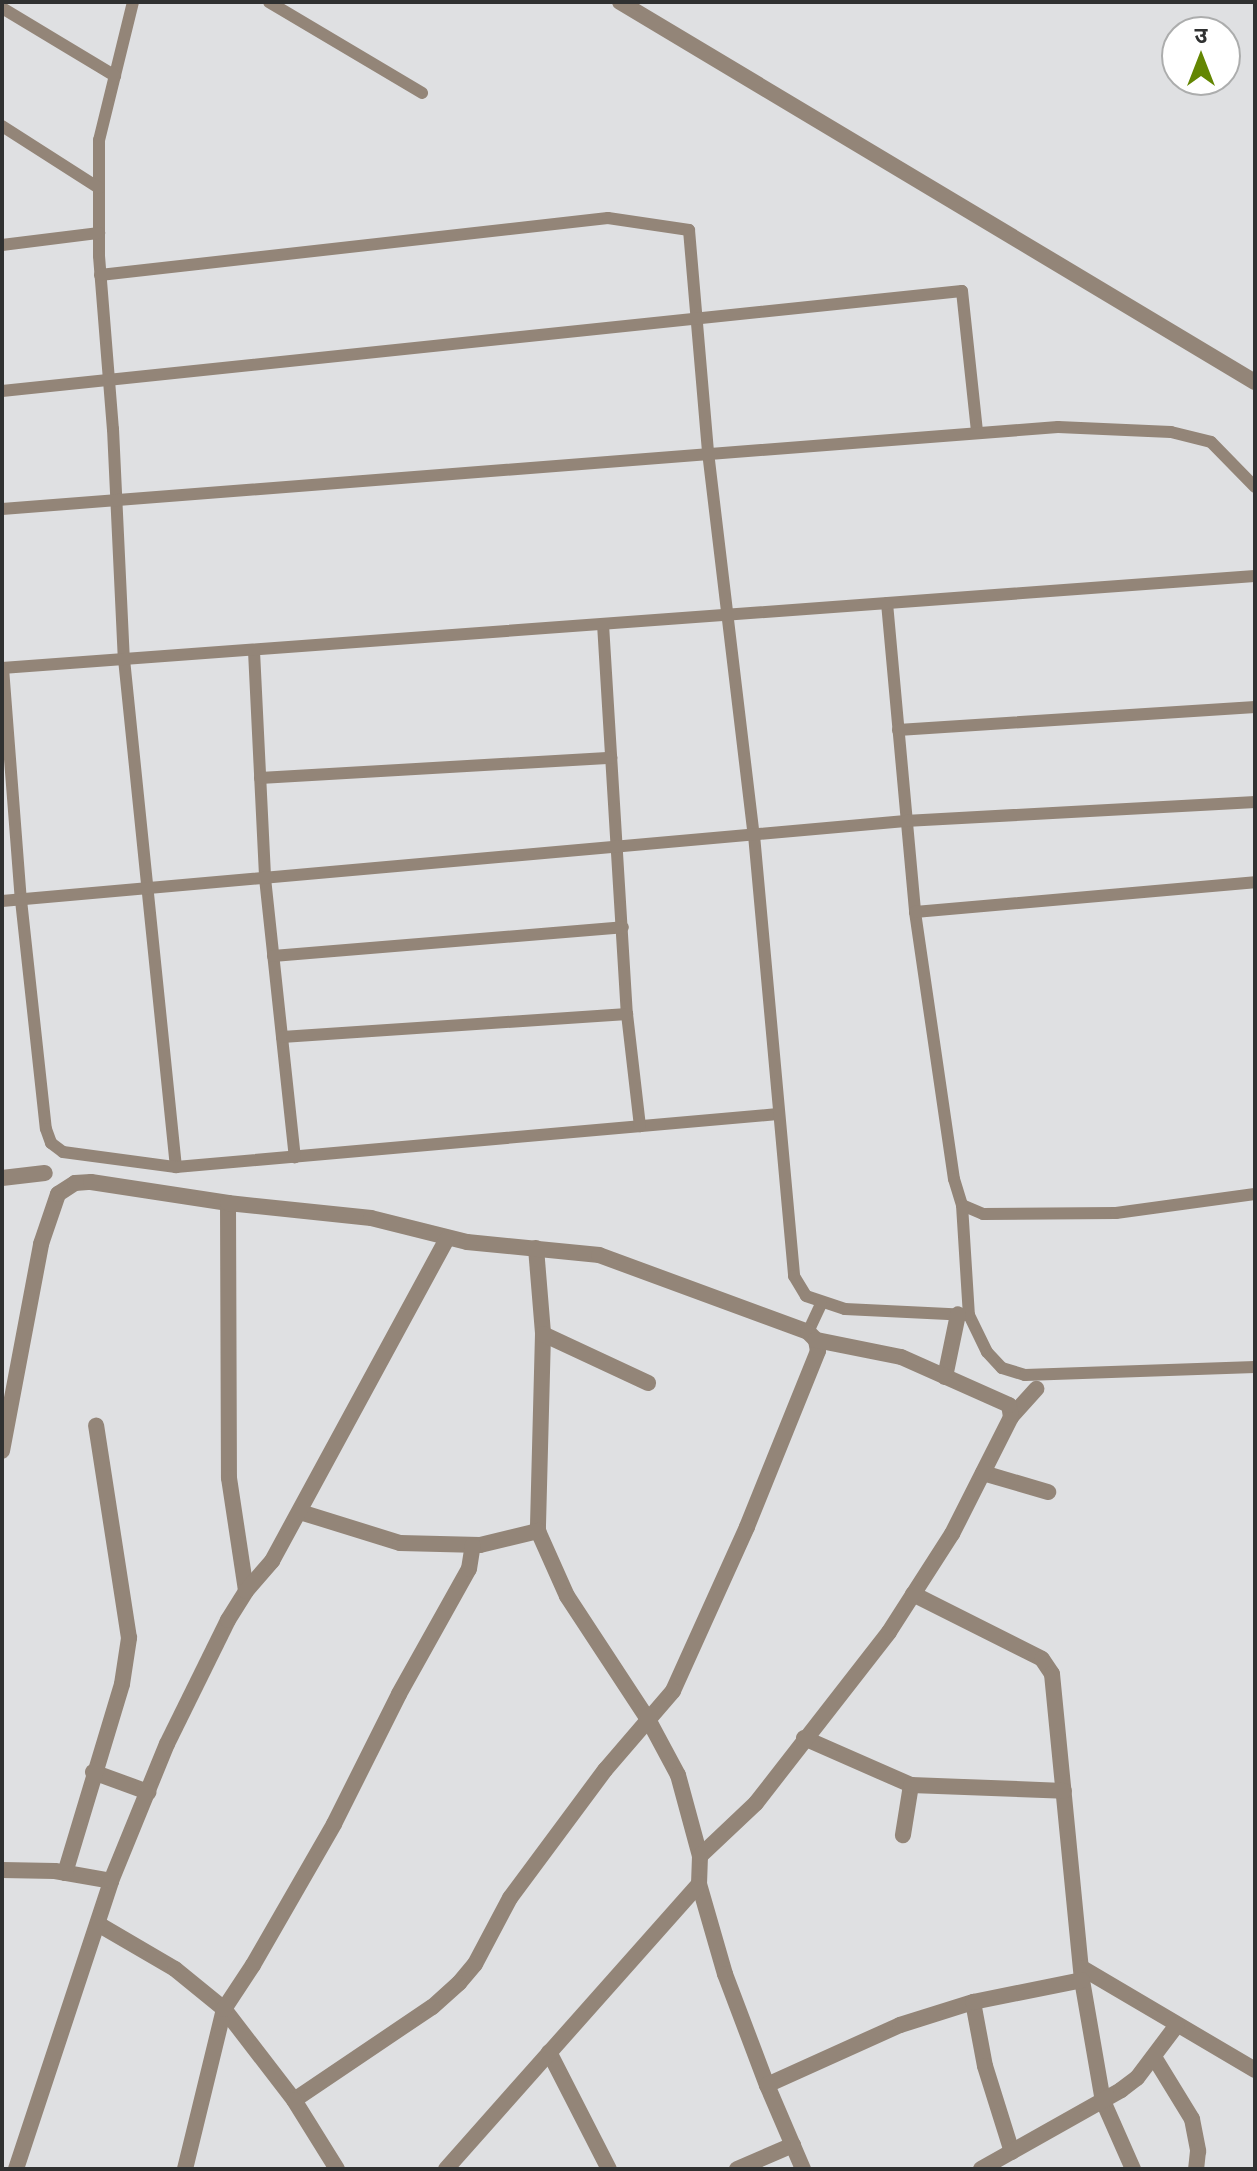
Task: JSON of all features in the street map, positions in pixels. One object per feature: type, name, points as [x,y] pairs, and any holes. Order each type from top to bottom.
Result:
[{"type":"street","points":[[620,2],[1255,382]]},
{"type":"street","points":[[2,1178],[45,1173]]},
{"type":"street","points":[[2,1451],[41,1244],[58,1194],[75,1183],[91,1182],[228,1203],[371,1218],[447,1239],[599,1255],[812,1336],[884,1351],[1009,1405],[1011,1417]]},
{"type":"street","points":[[228,1203],[229,1478],[246,1591]]},
{"type":"street","points":[[16,2169],[111,1881],[181,1716],[246,1591],[272,1561],[300,1512],[447,1239]]},
{"type":"street","points":[[536,1248],[543,1334],[538,1531],[567,1596],[649,1721],[678,1775],[700,1856],[699,1884],[725,1974],[803,2169]]},
{"type":"street","points":[[945,1377],[963,1314]]},
{"type":"street","points":[[543,1334],[648,1383]]},
{"type":"street","points":[[294,2100],[432,2007],[459,1983],[475,1964],[510,1898],[605,1770],[673,1691],[747,1527],[818,1351],[812,1336]]},
{"type":"street","points":[[700,1856],[756,1803],[889,1632],[952,1534],[1011,1417],[1036,1389]]},
{"type":"street","points":[[65,1873],[122,1684],[129,1638],[96,1426]]},
{"type":"street","points":[[983,1473],[1048,1492]]},
{"type":"street","points":[[300,1512],[400,1543],[473,1545],[538,1531]]},
{"type":"street","points":[[185,2169],[224,2009],[246,1978],[334,1824],[418,1658],[469,1569],[473,1545]]},
{"type":"street","points":[[913,1594],[1049,1665],[1082,1974],[1103,2101],[1133,2169]]},
{"type":"street","points":[[804,1738],[911,1785],[1064,1791]]},
{"type":"street","points":[[93,1772],[148,1792]]},
{"type":"street","points":[[903,1835],[911,1785]]},
{"type":"street","points":[[2,1870],[65,1873],[111,1881]]},
{"type":"street","points":[[446,2169],[699,1884]]},
{"type":"street","points":[[98,1924],[175,1969],[224,2009],[294,2100],[337,2169]]},
{"type":"street","points":[[767,2085],[900,2025],[973,2002],[1082,1974],[1255,2070]]},
{"type":"street","points":[[973,2002],[985,2066],[1012,2152]]},
{"type":"street","points":[[981,2169],[1103,2101],[1137,2078],[1177,2025]]},
{"type":"street","points":[[549,2052],[609,2169]]},
{"type":"street","points":[[1154,2057],[1192,2119],[1198,2151],[1196,2169]]},
{"type":"street","points":[[737,2169],[793,2145]]},
{"type":"lane","points":[[133,2],[99,140],[100,275],[124,659],[176,1167]]},
{"type":"lane","points":[[269,2],[422,93]]},
{"type":"lane","points":[[2,8],[115,76]]},
{"type":"lane","points":[[2,126],[99,188]]},
{"type":"lane","points":[[100,275],[608,218],[689,230],[708,452],[730,615],[754,835],[794,1276],[806,1296],[821,1304],[845,1309],[963,1314]]},
{"type":"lane","points":[[2,245],[99,233]]},
{"type":"lane","points":[[2,391],[962,291],[977,432]]},
{"type":"lane","points":[[2,509],[1058,427],[1171,432],[1211,442],[1255,487]]},
{"type":"lane","points":[[778,1114],[176,1167],[63,1152],[51,1143],[46,1129],[21,900],[2,668],[1255,576]]},
{"type":"lane","points":[[887,603],[915,912],[954,1179],[962,1205],[963,1314],[1002,1368],[1025,1375],[1255,1367]]},
{"type":"lane","points":[[603,624],[627,1014],[640,1126]]},
{"type":"lane","points":[[254,651],[265,878],[295,1157]]},
{"type":"lane","points":[[898,730],[1255,707]]},
{"type":"lane","points":[[260,778],[611,758]]},
{"type":"lane","points":[[2,901],[905,821],[1255,802]]},
{"type":"lane","points":[[915,912],[1255,882]]},
{"type":"lane","points":[[273,956],[623,927]]},
{"type":"lane","points":[[282,1037],[627,1014]]},
{"type":"lane","points":[[962,1205],[983,1214],[1116,1213],[1255,1194]]},
{"type":"lane","points":[[812,1336],[821,1304]]}]
